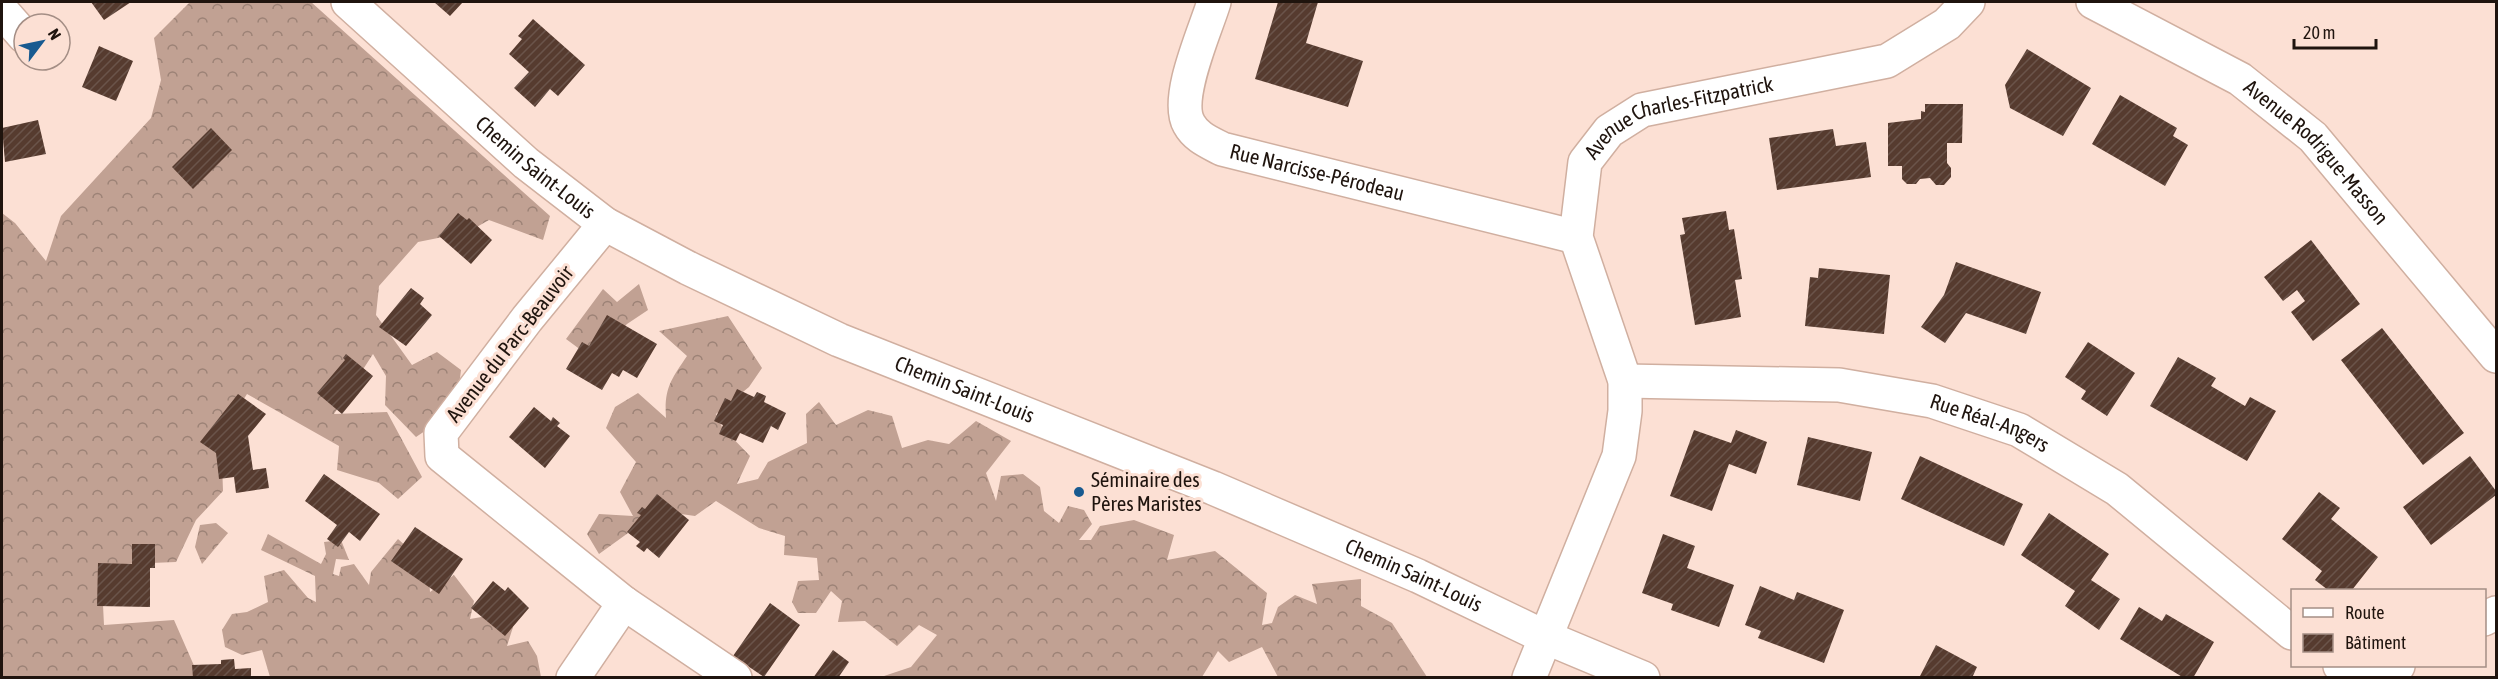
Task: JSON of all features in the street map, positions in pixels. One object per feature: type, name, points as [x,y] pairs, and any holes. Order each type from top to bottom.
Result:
[{"type":"street","name":"Chemin Saint-Louis","points":[[348,2],[526,163],[605,224],[688,268],[839,340],[1213,488],[1419,576],[1545,637],[1643,678]]},
{"type":"street","name":"Rue Narcisse-Pérodeau","points":[[1214,2],[1185,95],[1188,122],[1202,139],[1222,148],[1576,237]]},
{"type":"street","name":"Avenue Charles-Fitzpatrick","points":[[1529,678],[1618,456],[1625,381],[1576,237],[1585,162],[1609,131],[1642,110],[1887,61],[1947,24],[1968,2]]},
{"type":"street","name":"Avenue Rodrigue-Masson","points":[[2093,2],[2240,79],[2313,136],[2496,356]]},
{"type":"street","points":[[2,11],[12,22]]},
{"type":"street","name":"Avenue du Parc-Beauvoir","points":[[605,224],[527,320],[441,433],[442,456],[624,603],[735,678]]},
{"type":"street","name":"Rue Réal-Angers","points":[[1625,381],[1839,385],[1932,401],[2019,430],[2117,489],[2291,632]]},
{"type":"street","points":[[573,678],[624,603]]},
{"type":"street","points":[[2342,667],[2365,678]]},
{"type":"street","points":[[2381,678],[2397,667]]},
{"type":"green space","points":[[190,2],[311,2],[550,216],[543,240],[489,220],[468,232],[418,242],[379,286],[376,315],[412,365],[437,352],[461,370],[456,410],[416,437],[385,405],[386,376],[373,354],[334,414],[387,412],[422,477],[398,499],[379,483],[337,470],[339,446],[247,394],[221,435],[223,491],[196,520],[176,562],[101,565],[104,625],[174,620],[199,677],[2,678],[2,213],[15,223],[46,261],[61,216],[151,118],[161,80],[154,38]]},
{"type":"green space","points":[[639,284],[648,310],[627,324],[593,359],[566,339],[603,289],[617,302]]},
{"type":"green space","points":[[728,316],[762,368],[749,387],[716,414],[722,427],[750,456],[737,484],[758,479],[768,462],[807,443],[806,414],[819,402],[836,425],[868,410],[892,416],[902,448],[928,440],[949,444],[976,421],[1011,441],[986,473],[996,501],[1001,476],[1023,474],[1040,487],[1044,511],[1059,523],[1068,506],[1084,510],[1092,524],[1079,540],[1091,540],[1100,526],[1134,520],[1174,535],[1167,560],[1215,551],[1267,593],[1262,625],[1272,623],[1278,607],[1295,595],[1317,604],[1312,584],[1361,579],[1361,606],[1392,623],[1427,677],[1278,677],[1262,647],[1229,662],[1218,651],[1202,677],[881,677],[911,667],[937,635],[919,625],[897,646],[865,621],[838,622],[842,601],[831,591],[816,613],[798,613],[792,602],[798,581],[819,580],[817,558],[784,555],[785,536],[759,528],[716,501],[695,516],[674,513],[635,528],[599,554],[587,534],[599,514],[633,516],[620,492],[636,462],[606,428],[615,407],[638,393],[666,418],[666,399],[670,385],[687,356],[659,331]]},
{"type":"green space","points":[[216,523],[228,533],[202,564],[195,547],[200,525]]},
{"type":"green space","points":[[268,534],[321,564],[326,554],[324,542],[341,540],[349,560],[336,559],[333,574],[339,576],[341,567],[354,564],[369,585],[371,572],[398,539],[428,566],[430,592],[454,575],[474,601],[470,619],[493,615],[513,627],[507,646],[528,641],[537,656],[541,677],[270,677],[262,650],[242,655],[225,647],[222,630],[232,614],[247,612],[268,602],[264,576],[284,570],[308,598],[316,602],[315,576],[261,550]]},
{"type":"building","points":[[91,2],[131,2],[104,20]]},
{"type":"building","points":[[434,2],[463,2],[450,16]]},
{"type":"building","points":[[1278,2],[1318,2],[1306,43],[1363,61],[1348,107],[1255,79]]},
{"type":"building","points":[[533,19],[585,65],[558,96],[550,89],[535,107],[514,88],[529,72],[509,54],[522,39],[518,36]]},
{"type":"building","points":[[99,46],[133,61],[116,101],[82,87]]},
{"type":"building","points":[[2027,49],[2091,88],[2063,136],[2010,108],[2005,85]]},
{"type":"building","points":[[2120,95],[2177,128],[2173,136],[2188,145],[2165,186],[2092,144]]},
{"type":"building","points":[[1925,104],[1963,104],[1962,143],[1947,143],[1947,163],[1951,168],[1951,177],[1944,185],[1936,185],[1930,178],[1920,179],[1916,184],[1907,184],[1902,179],[1902,166],[1888,166],[1888,123],[1921,119],[1921,111],[1925,112]]},
{"type":"building","points":[[38,120],[46,154],[5,162],[2,128]]},
{"type":"building","points":[[211,128],[232,150],[193,189],[172,167]]},
{"type":"building","points":[[1833,129],[1836,146],[1866,142],[1871,177],[1777,190],[1769,138]]},
{"type":"building","points":[[1726,211],[1729,230],[1734,229],[1742,279],[1735,280],[1741,317],[1695,325],[1680,235],[1685,234],[1682,218]]},
{"type":"building","points":[[458,213],[467,220],[469,218],[492,240],[471,264],[439,236]]},
{"type":"building","points":[[2311,240],[2360,304],[2313,341],[2291,312],[2305,301],[2297,290],[2283,301],[2264,277]]},
{"type":"building","points":[[1956,262],[2041,292],[2026,334],[1966,313],[1945,343],[1921,327],[1944,295]]},
{"type":"building","points":[[1819,268],[1890,275],[1884,334],[1805,326],[1810,277],[1818,278]]},
{"type":"building","points":[[411,288],[424,298],[420,304],[432,315],[406,346],[379,327]]},
{"type":"building","points":[[607,315],[657,344],[637,378],[623,370],[619,377],[612,373],[602,390],[566,369],[582,342],[589,346]]},
{"type":"building","points":[[2382,328],[2464,433],[2423,465],[2341,360]]},
{"type":"building","points":[[2088,342],[2135,373],[2107,416],[2081,399],[2086,391],[2065,377]]},
{"type":"building","points":[[346,354],[373,376],[342,414],[317,393],[345,360],[343,358]]},
{"type":"building","points":[[2178,357],[2216,378],[2211,386],[2245,406],[2250,397],[2276,411],[2247,461],[2150,406]]},
{"type":"building","points":[[737,389],[754,397],[757,392],[766,396],[764,402],[786,413],[778,430],[771,426],[763,443],[740,433],[736,441],[719,434],[723,425],[714,421],[725,398],[731,401]]},
{"type":"building","points":[[238,394],[266,414],[248,436],[253,470],[266,468],[269,488],[236,493],[234,477],[219,479],[216,453],[200,442]]},
{"type":"building","points":[[534,407],[551,421],[553,417],[560,423],[557,426],[570,436],[545,468],[509,437]]},
{"type":"building","points":[[1694,430],[1731,443],[1736,430],[1767,442],[1756,474],[1729,464],[1712,511],[1670,496]]},
{"type":"building","points":[[1808,437],[1872,452],[1860,501],[1797,485]]},
{"type":"building","points":[[1920,456],[2023,504],[2004,546],[1901,499]]},
{"type":"building","points":[[2470,456],[2496,491],[2496,495],[2431,545],[2403,507]]},
{"type":"building","points":[[324,474],[380,514],[360,541],[349,532],[338,547],[327,539],[337,525],[305,501]]},
{"type":"building","points":[[2319,492],[2340,508],[2331,519],[2378,557],[2353,589],[2327,589],[2315,580],[2322,571],[2282,539]]},
{"type":"building","points":[[657,494],[689,520],[659,558],[647,548],[644,552],[636,546],[640,542],[627,532],[641,515],[637,513],[642,507],[645,509]]},
{"type":"building","points":[[2049,513],[2109,554],[2091,580],[2120,599],[2099,630],[2065,606],[2075,591],[2021,555]]},
{"type":"building","points":[[415,527],[463,559],[439,594],[391,561]]},
{"type":"building","points":[[1663,534],[1695,546],[1687,568],[1734,585],[1719,627],[1671,610],[1673,604],[1642,593]]},
{"type":"building","points":[[132,544],[155,544],[155,568],[150,568],[150,607],[97,606],[98,563],[132,564]]},
{"type":"building","points":[[493,581],[505,591],[508,587],[529,608],[505,636],[471,608]]},
{"type":"building","points":[[1760,586],[1794,600],[1797,592],[1844,610],[1824,663],[1758,638],[1761,631],[1745,625]]},
{"type":"building","points":[[770,603],[800,625],[764,677],[733,656]]},
{"type":"building","points":[[2139,607],[2162,621],[2166,614],[2214,642],[2193,678],[2184,678],[2120,639]]},
{"type":"building","points":[[1936,645],[1977,667],[1972,678],[1919,678]]},
{"type":"building","points":[[833,650],[849,662],[838,678],[813,678]]},
{"type":"building","points":[[234,659],[235,669],[251,668],[251,678],[193,678],[192,665],[221,664],[221,660]]},
{"type":"place","name":"Séminaire des Pères Maristes","points":[[1079,492]]}]
